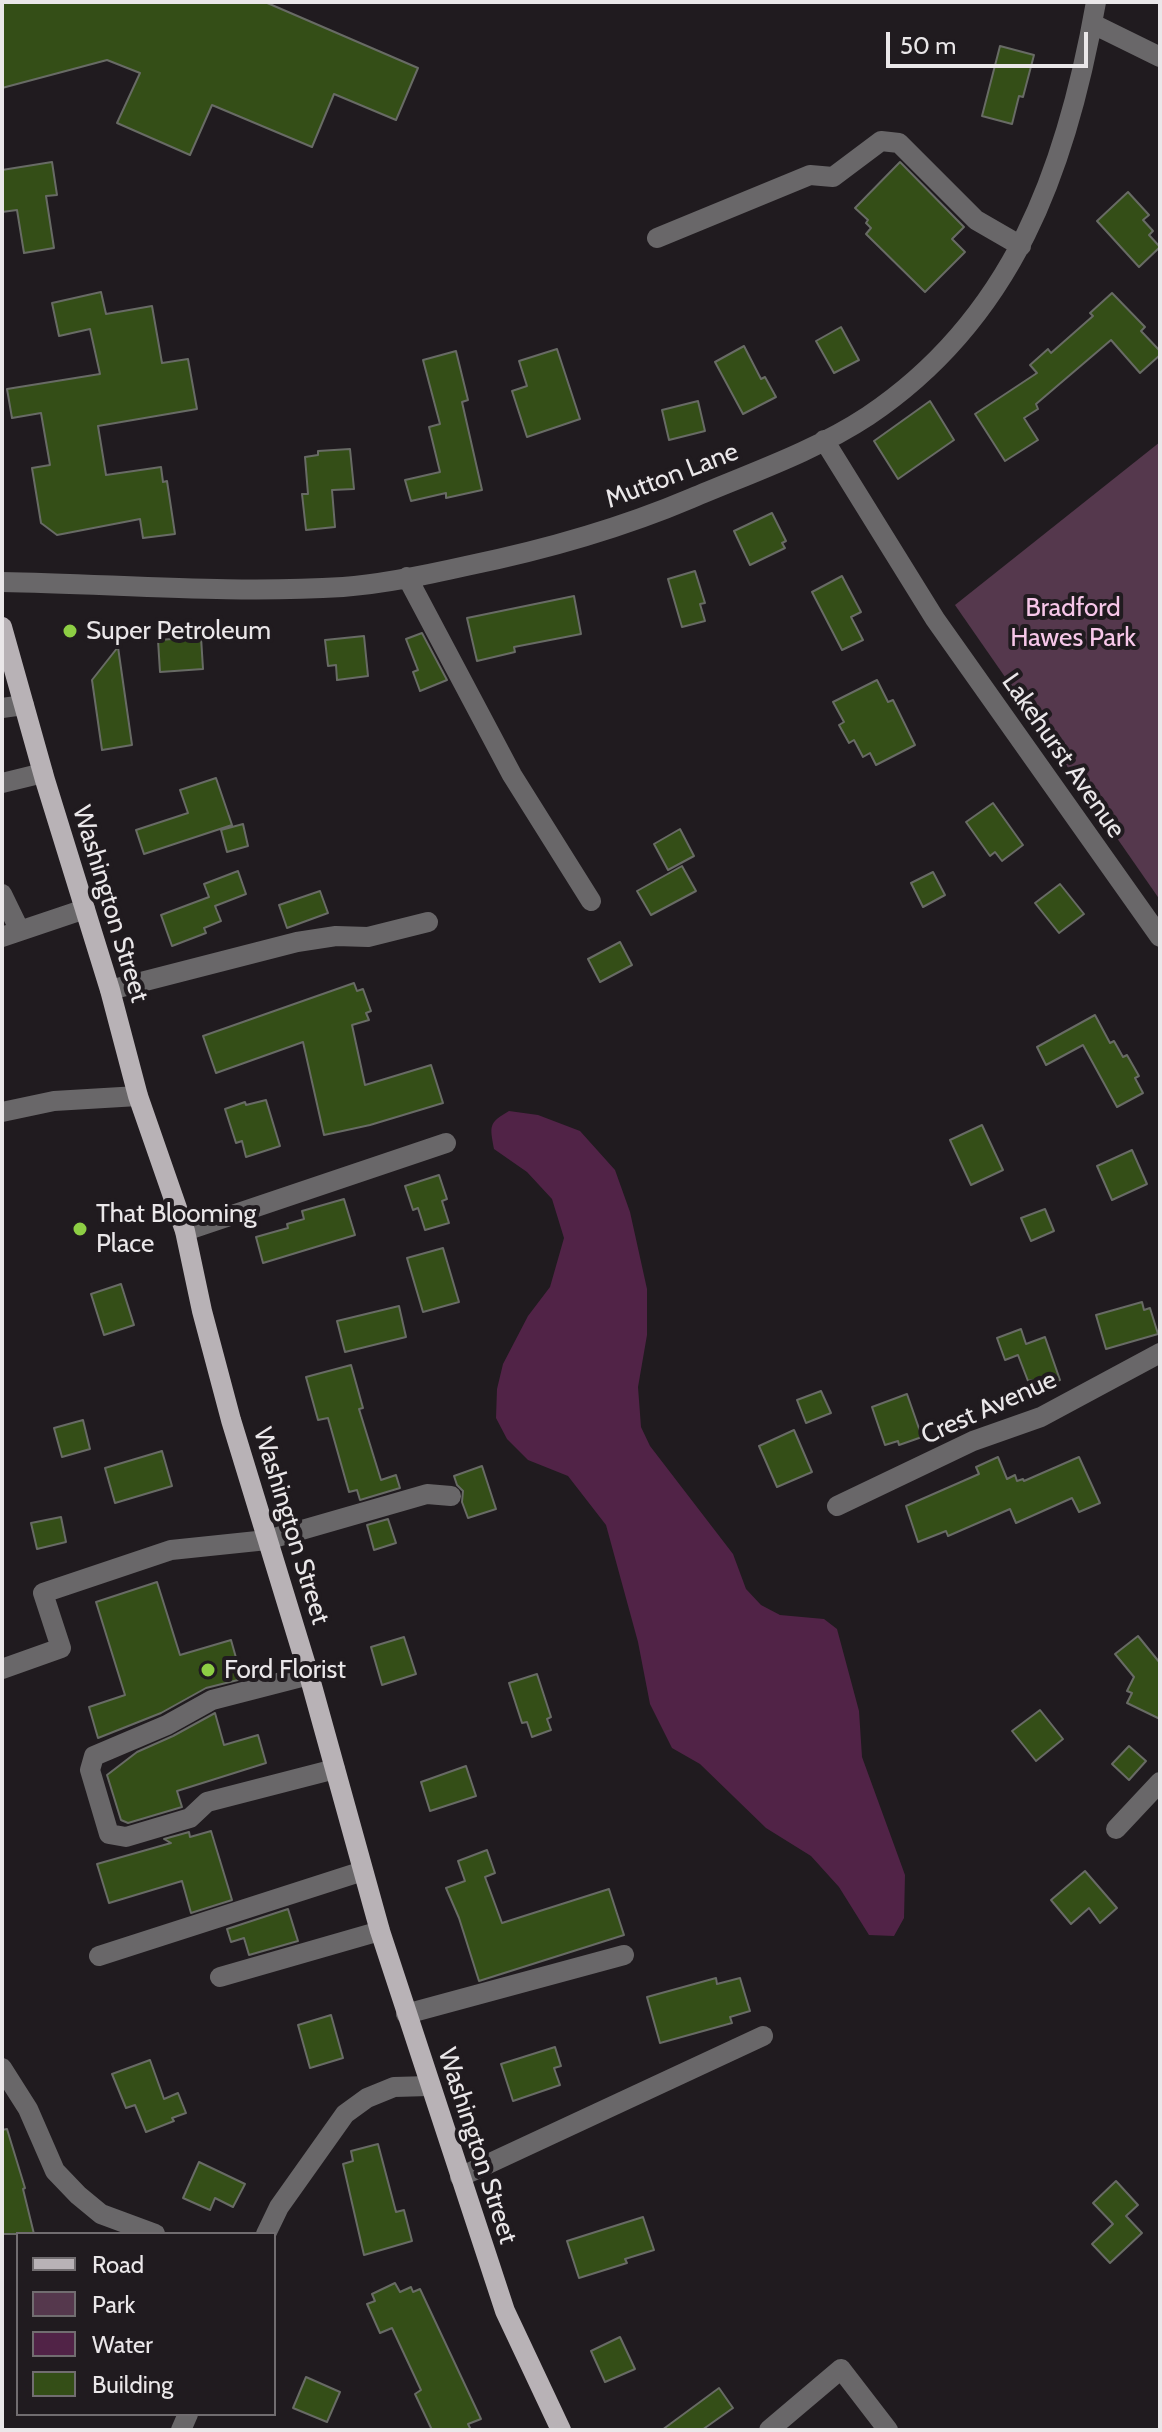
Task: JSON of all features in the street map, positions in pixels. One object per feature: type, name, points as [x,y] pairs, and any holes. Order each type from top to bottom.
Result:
[{"type":"main road","name":"Washington Street","points":[[2,627],[110,990],[138,1096],[185,1231],[205,1325],[309,1675],[380,1931],[505,2311],[561,2430]]},
{"type":"street","name":"Mutton Lane","points":[[2,582],[182,590],[345,586],[407,577],[575,540],[653,514],[824,440],[868,416],[928,367],[959,336],[994,292],[1045,196],[1067,134],[1096,2]]},
{"type":"street","points":[[1093,24],[1160,57]]},
{"type":"street","points":[[657,238],[810,175],[833,177],[881,141],[899,143],[976,220],[1021,246]]},
{"type":"street","name":"Lakehurst Avenue","points":[[824,440],[935,619],[1160,937]]},
{"type":"street","points":[[407,577],[512,775],[591,901]]},
{"type":"street","points":[[2,708],[24,705]]},
{"type":"street","points":[[2,783],[43,773]]},
{"type":"street","points":[[2,894],[11,934],[85,909]]},
{"type":"street","points":[[110,990],[297,942],[336,936],[368,937],[428,922]]},
{"type":"street","points":[[2,1112],[54,1101],[138,1096]]},
{"type":"street","points":[[185,1231],[446,1143]]},
{"type":"street","name":"Crest Avenue","points":[[837,1506],[973,1441],[1041,1417],[1160,1353]]},
{"type":"street","points":[[2,1669],[61,1648],[43,1593],[171,1550],[267,1540],[427,1494],[451,1496]]},
{"type":"street","points":[[309,1675],[212,1700],[167,1725],[94,1756],[90,1770],[109,1834],[126,1837],[190,1818],[207,1802],[335,1769]]},
{"type":"street","points":[[1116,1829],[1160,1782]]},
{"type":"street","points":[[99,1956],[363,1871]]},
{"type":"street","points":[[220,1977],[380,1931]]},
{"type":"street","points":[[406,2014],[624,1955]]},
{"type":"street","points":[[460,2177],[763,2036]]},
{"type":"street","points":[[2,2068],[28,2109],[55,2171],[101,2214],[150,2232]]},
{"type":"street","points":[[267,2232],[279,2207],[345,2114],[367,2098],[394,2087],[429,2086]]},
{"type":"street","points":[[769,2430],[841,2369],[888,2430]]},
{"type":"green space","name":"Bradford Hawes Park","points":[[1160,442],[1160,900],[955,605]]},
{"type":"water","points":[[509,1111],[538,1115],[580,1131],[615,1170],[630,1212],[647,1289],[647,1335],[638,1387],[641,1427],[650,1446],[733,1554],[746,1589],[761,1605],[780,1615],[824,1619],[837,1629],[859,1711],[862,1757],[905,1875],[904,1918],[894,1936],[869,1935],[839,1887],[811,1856],[766,1828],[700,1764],[672,1748],[650,1704],[638,1642],[606,1525],[568,1476],[528,1460],[507,1439],[496,1418],[497,1389],[503,1364],[528,1316],[550,1287],[564,1238],[552,1199],[527,1172],[494,1149],[492,1126]]},
{"type":"building","points":[[2,2],[265,2],[418,68],[396,120],[334,94],[312,147],[212,105],[190,155],[117,123],[140,73],[107,60],[2,88]]},
{"type":"building","points":[[1000,46],[1034,55],[1012,124],[982,116]]},
{"type":"building","points":[[52,162],[57,195],[46,196],[54,248],[24,253],[17,210],[2,212],[2,170]]},
{"type":"building","points":[[900,162],[964,227],[952,239],[965,252],[925,292],[866,234],[871,228],[866,223],[868,220],[855,208]]},
{"type":"building","points":[[1128,192],[1149,215],[1143,220],[1153,231],[1149,235],[1160,247],[1139,267],[1097,221]]},
{"type":"building","points":[[101,292],[106,314],[152,306],[162,363],[188,359],[197,409],[98,426],[106,475],[161,467],[163,482],[167,481],[175,534],[143,538],[140,519],[57,535],[41,523],[32,468],[50,465],[41,413],[12,418],[7,389],[100,374],[90,329],[59,336],[52,303]]},
{"type":"building","points":[[1112,293],[1145,327],[1141,331],[1160,351],[1160,355],[1140,373],[1111,340],[1036,404],[1038,409],[1024,418],[1038,440],[1005,461],[975,414],[1037,373],[1030,365],[1048,349],[1051,353],[1093,316],[1090,313]]},
{"type":"building","points":[[841,327],[859,360],[834,373],[816,341]]},
{"type":"building","points":[[744,346],[761,379],[765,377],[776,397],[743,414],[715,362]]},
{"type":"building","points":[[557,349],[580,419],[527,437],[512,391],[527,386],[519,361]]},
{"type":"building","points":[[456,351],[468,400],[462,402],[482,490],[446,498],[446,493],[411,501],[405,480],[440,472],[429,427],[440,424],[423,360]]},
{"type":"building","points":[[698,401],[705,431],[669,440],[662,410]]},
{"type":"building","points":[[930,401],[954,440],[898,479],[874,441]]},
{"type":"building","points":[[350,449],[354,489],[332,490],[335,527],[306,530],[302,494],[308,494],[305,457],[318,455],[318,451]]},
{"type":"building","points":[[772,513],[786,541],[782,543],[785,548],[750,565],[734,531]]},
{"type":"building","points":[[695,571],[705,603],[700,604],[705,621],[682,627],[668,579]]},
{"type":"building","points":[[842,576],[861,612],[851,617],[863,640],[842,650],[812,592]]},
{"type":"building","points":[[574,596],[581,634],[514,647],[515,652],[477,661],[467,618]]},
{"type":"building","points":[[422,633],[447,680],[420,691],[413,672],[418,670],[406,639]]},
{"type":"building","points":[[364,636],[368,676],[337,680],[336,665],[328,666],[325,640]]},
{"type":"building","points":[[201,637],[203,669],[160,672],[158,640]]},
{"type":"building","points":[[118,647],[132,745],[102,750],[92,680]]},
{"type":"building","points":[[877,680],[888,702],[893,700],[915,745],[876,765],[870,753],[863,757],[854,740],[849,743],[839,725],[844,722],[833,702]]},
{"type":"building","points":[[216,778],[232,825],[144,854],[136,830],[188,813],[180,790]]},
{"type":"building","points":[[993,803],[1023,845],[1002,861],[995,852],[990,856],[966,822]]},
{"type":"building","points":[[243,824],[248,846],[227,852],[221,830]]},
{"type":"building","points":[[680,829],[694,856],[668,870],[654,844]]},
{"type":"building","points":[[682,866],[696,891],[651,915],[637,891]]},
{"type":"building","points":[[238,871],[246,894],[215,906],[221,921],[204,928],[206,933],[172,946],[161,915],[209,897],[204,884]]},
{"type":"building","points":[[933,872],[945,895],[923,907],[911,883]]},
{"type":"building","points":[[1060,884],[1084,914],[1059,933],[1035,903]]},
{"type":"building","points":[[320,891],[328,913],[287,928],[279,905]]},
{"type":"building","points":[[620,942],[632,965],[600,982],[588,959]]},
{"type":"building","points":[[354,983],[357,991],[363,989],[371,1011],[366,1013],[369,1020],[352,1025],[365,1085],[431,1065],[443,1103],[324,1135],[303,1042],[216,1073],[203,1036]]},
{"type":"building","points":[[1095,1015],[1110,1043],[1114,1041],[1123,1057],[1127,1055],[1139,1076],[1135,1078],[1143,1093],[1117,1107],[1083,1045],[1046,1065],[1037,1047]]},
{"type":"building","points":[[266,1100],[280,1146],[246,1157],[242,1141],[236,1143],[225,1109],[245,1102],[246,1105]]},
{"type":"building","points":[[982,1125],[1003,1170],[971,1185],[950,1140]]},
{"type":"building","points":[[1132,1150],[1147,1184],[1112,1200],[1097,1166]]},
{"type":"building","points":[[439,1175],[447,1199],[442,1201],[449,1223],[425,1230],[418,1208],[413,1210],[405,1186]]},
{"type":"building","points":[[344,1199],[355,1235],[263,1263],[256,1237],[288,1228],[287,1224],[304,1219],[302,1211]]},
{"type":"building","points":[[1045,1209],[1054,1231],[1031,1241],[1021,1218]]},
{"type":"building","points":[[443,1248],[459,1302],[423,1312],[407,1258]]},
{"type":"building","points":[[121,1284],[134,1325],[104,1335],[91,1294]]},
{"type":"building","points":[[1142,1302],[1144,1310],[1150,1308],[1158,1334],[1106,1349],[1096,1315]]},
{"type":"building","points":[[399,1306],[406,1337],[345,1352],[337,1321]]},
{"type":"building","points":[[1021,1329],[1026,1344],[1045,1337],[1060,1380],[1035,1389],[1032,1380],[1028,1381],[1018,1355],[1005,1360],[997,1338]]},
{"type":"building","points":[[351,1365],[363,1408],[359,1409],[381,1480],[396,1475],[400,1488],[360,1500],[357,1490],[349,1492],[328,1418],[318,1420],[306,1377]]},
{"type":"building","points":[[821,1391],[831,1413],[806,1423],[797,1400]]},
{"type":"building","points":[[907,1394],[922,1437],[899,1445],[898,1441],[885,1445],[872,1407]]},
{"type":"building","points":[[83,1420],[90,1449],[62,1457],[54,1428]]},
{"type":"building","points":[[794,1430],[812,1472],[777,1487],[759,1446]]},
{"type":"building","points":[[162,1451],[172,1486],[115,1503],[105,1468]]},
{"type":"building","points":[[998,1457],[1007,1479],[1015,1475],[1017,1481],[1024,1481],[1079,1457],[1100,1503],[1079,1512],[1072,1498],[1016,1523],[1010,1509],[948,1536],[946,1531],[918,1542],[906,1506],[979,1474],[976,1467]]},
{"type":"building","points":[[482,1466],[496,1509],[468,1518],[462,1502],[463,1491],[454,1476]]},
{"type":"building","points":[[61,1517],[66,1542],[37,1549],[31,1523]]},
{"type":"building","points":[[388,1519],[396,1543],[374,1550],[367,1525]]},
{"type":"building","points":[[157,1582],[180,1655],[231,1640],[242,1679],[206,1688],[161,1713],[98,1738],[89,1707],[125,1695],[96,1602]]},
{"type":"building","points":[[1138,1636],[1160,1663],[1160,1719],[1127,1703],[1132,1693],[1127,1691],[1134,1677],[1115,1654]]},
{"type":"building","points":[[404,1637],[416,1674],[382,1685],[371,1647]]},
{"type":"building","points":[[537,1674],[551,1717],[547,1719],[551,1730],[532,1737],[527,1722],[522,1723],[509,1683]]},
{"type":"building","points":[[1040,1710],[1063,1739],[1036,1761],[1012,1731]]},
{"type":"building","points":[[215,1713],[224,1745],[258,1735],[266,1763],[177,1791],[182,1807],[128,1823],[121,1820],[107,1775],[137,1752]]},
{"type":"building","points":[[1129,1746],[1146,1761],[1129,1780],[1112,1764]]},
{"type":"building","points":[[466,1766],[476,1796],[430,1811],[421,1782]]},
{"type":"building","points":[[211,1831],[232,1900],[191,1913],[182,1881],[109,1903],[97,1864],[171,1843],[164,1839],[189,1832],[190,1837]]},
{"type":"building","points":[[487,1850],[495,1873],[485,1877],[502,1923],[609,1889],[624,1935],[479,1981],[446,1888],[465,1881],[458,1861]]},
{"type":"building","points":[[1085,1871],[1117,1908],[1100,1923],[1089,1908],[1071,1924],[1051,1900]]},
{"type":"building","points":[[288,1909],[298,1941],[249,1955],[244,1938],[231,1942],[227,1929]]},
{"type":"building","points":[[716,1978],[717,1984],[740,1978],[750,2011],[730,2017],[732,2023],[660,2043],[647,1997]]},
{"type":"building","points":[[331,2015],[343,2058],[310,2068],[298,2025]]},
{"type":"building","points":[[555,2047],[561,2066],[554,2068],[560,2085],[513,2101],[501,2064]]},
{"type":"building","points":[[150,2060],[164,2099],[178,2093],[186,2113],[146,2132],[135,2105],[126,2108],[112,2074]]},
{"type":"building","points":[[7,2129],[25,2188],[34,2232],[2,2234],[2,2130]]},
{"type":"building","points":[[378,2144],[396,2212],[404,2210],[412,2241],[364,2255],[343,2164],[353,2161],[351,2151]]},
{"type":"building","points":[[199,2162],[245,2184],[233,2207],[215,2198],[210,2210],[183,2198]]},
{"type":"building","points":[[1116,2181],[1138,2205],[1126,2216],[1142,2233],[1110,2263],[1092,2244],[1113,2224],[1093,2203]]},
{"type":"building","points":[[643,2217],[654,2250],[625,2259],[627,2263],[579,2278],[567,2241]]},
{"type":"building","points":[[395,2283],[400,2292],[411,2287],[413,2292],[420,2289],[481,2419],[468,2424],[471,2430],[432,2430],[415,2394],[421,2390],[392,2328],[380,2333],[367,2304],[375,2301],[372,2294]]},
{"type":"building","points":[[620,2337],[635,2369],[605,2382],[591,2351]]},
{"type":"building","points":[[306,2377],[340,2392],[327,2422],[293,2408]]},
{"type":"building","points":[[719,2388],[733,2408],[702,2430],[662,2430]]},
{"type":"place","name":"Super Petroleum","points":[[70,631]]},
{"type":"place","name":"That Blooming Place","points":[[80,1229]]},
{"type":"place","name":"Ford Florist","points":[[208,1670]]}]
